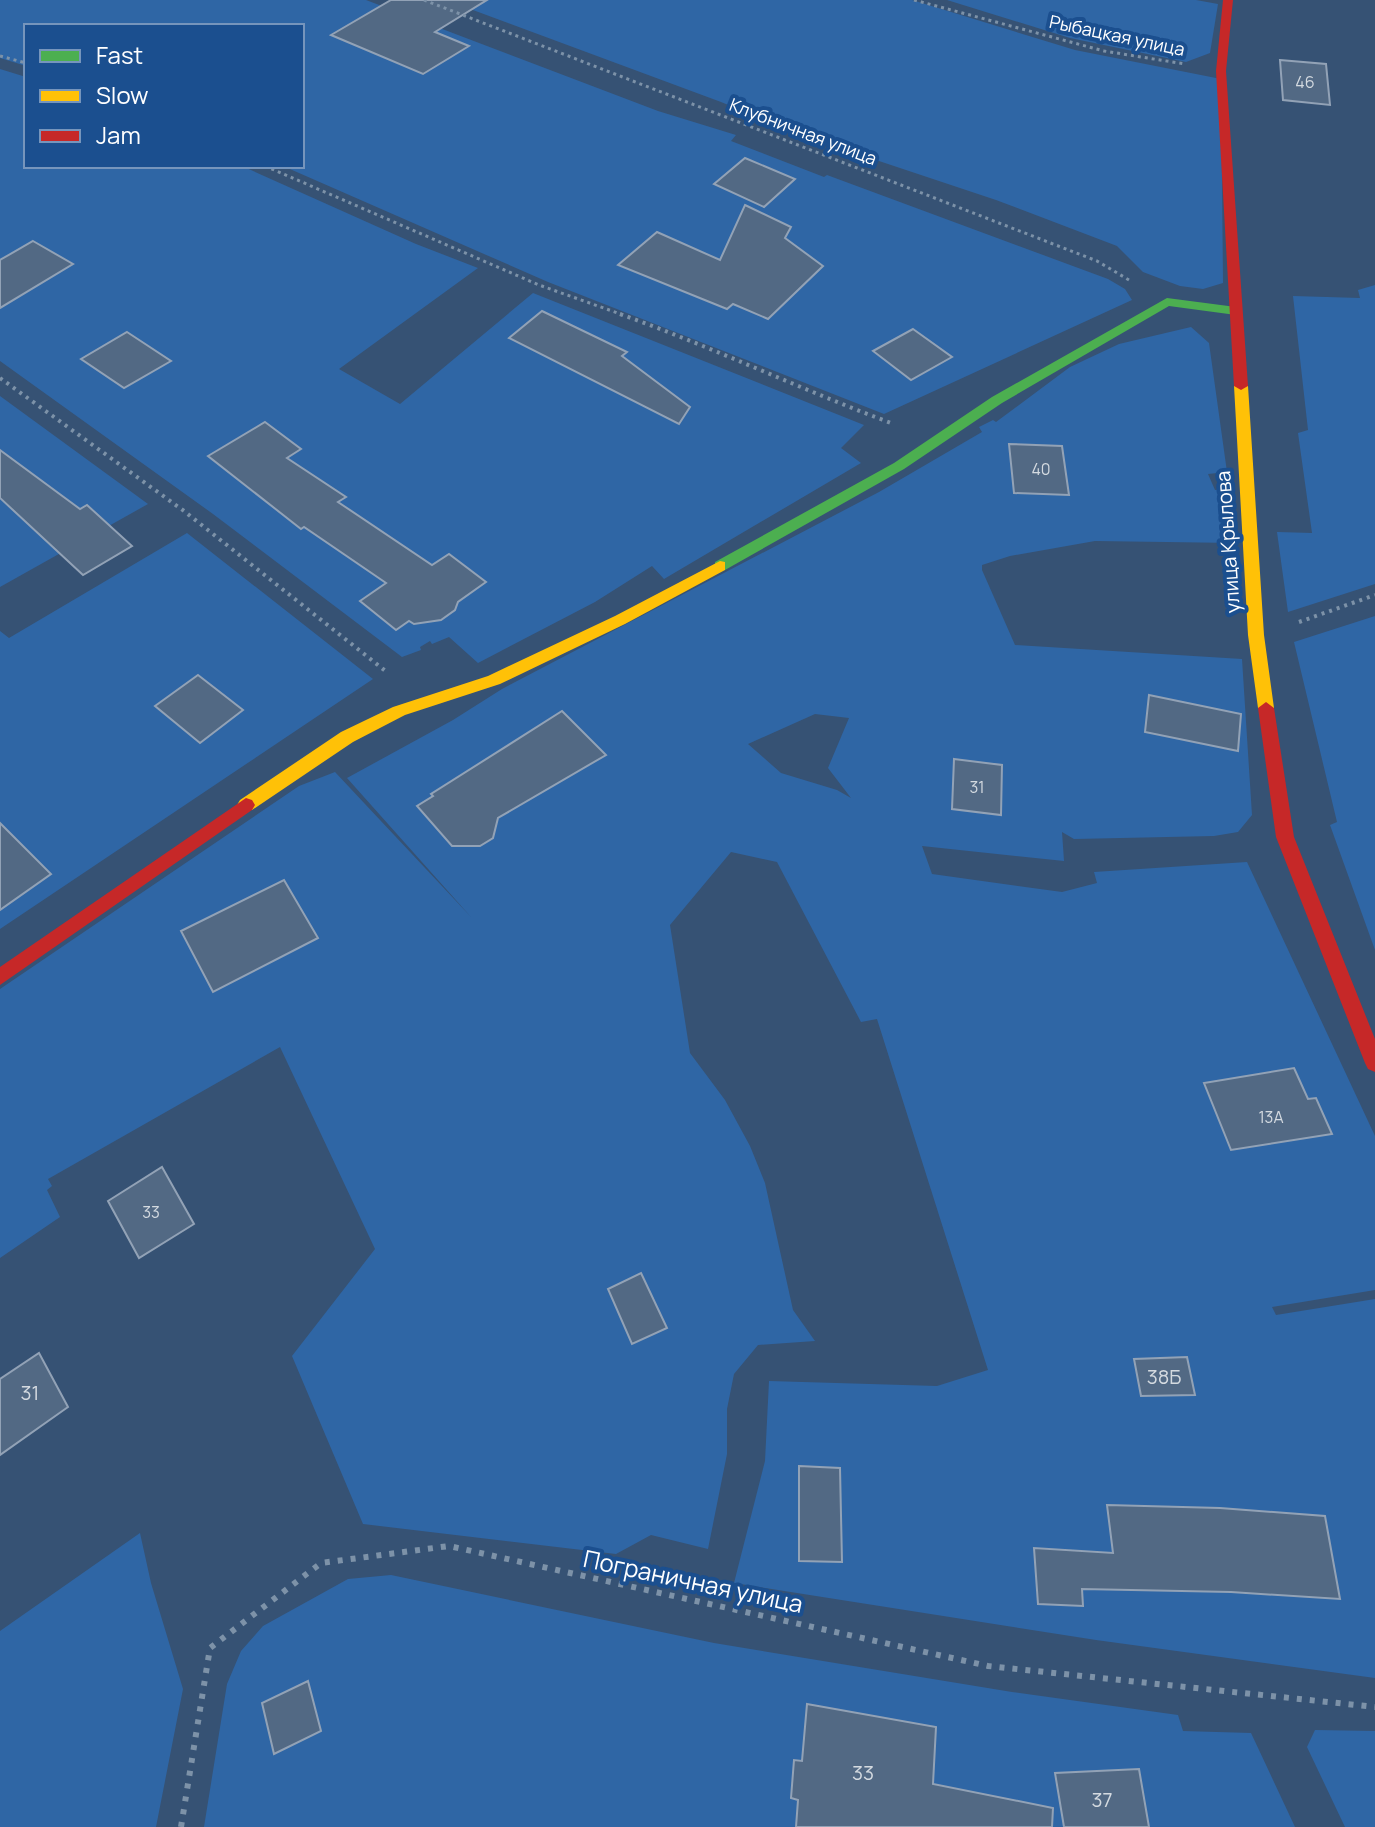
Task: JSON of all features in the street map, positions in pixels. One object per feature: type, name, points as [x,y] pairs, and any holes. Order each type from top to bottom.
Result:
[{"type":"street","name":"улица Крылова","points":[[1228,0],[1221,71],[1256,635],[1285,837],[1375,1063]]},
{"type":"street","points":[[0,977],[212,827],[347,737],[423,701],[494,680],[620,620],[805,521],[1085,347],[1167,302],[1236,311]]},
{"type":"path","name":"Клубничная улица","points":[[424,0],[1097,261],[1167,302]]},
{"type":"path","name":"Рыбацкая улица","points":[[914,0],[1104,51],[1221,71]]},
{"type":"path","points":[[0,56],[24,62]]},
{"type":"path","points":[[270,168],[539,285],[694,341],[824,398],[937,440]]},
{"type":"path","points":[[0,378],[184,511],[423,701]]},
{"type":"path","points":[[1256,635],[1375,595]]},
{"type":"path","name":"Пограничная улица","points":[[181,1827],[210,1648],[321,1563],[449,1546],[988,1666],[1375,1707]]},
{"type":"shaded area","points":[[0,0],[366,0],[658,111],[736,135],[731,141],[824,177],[827,175],[1108,279],[1125,289],[1132,300],[884,414],[548,282],[288,168],[304,168],[304,24],[24,24],[24,65],[0,58]]},
{"type":"shaded area","points":[[446,0],[912,0],[1075,50],[1221,79],[1223,283],[1203,289],[1180,286],[1143,272],[1117,246],[996,200],[804,136]]},
{"type":"shaded area","points":[[947,0],[1196,0],[1218,4],[1210,53],[1186,62],[1070,38]]},
{"type":"shaded area","points":[[0,69],[24,76],[24,168],[246,168],[416,244],[478,268],[339,369],[400,404],[533,293],[864,425],[841,448],[861,463],[664,579],[652,566],[595,602],[478,663],[449,637],[432,644],[430,641],[420,647],[421,650],[402,657],[213,514],[0,361]]},
{"type":"shaded area","points":[[1375,285],[1375,584],[1288,612],[1277,532],[1312,533],[1298,433],[1308,430],[1293,296],[1360,298],[1358,290]]},
{"type":"shaded area","points":[[1191,327],[1209,343],[1227,472],[1208,474],[1215,490],[1230,488],[1236,543],[1095,541],[1010,556],[982,565],[982,570],[1015,645],[1242,659],[1252,815],[1238,832],[1214,836],[1074,839],[1062,832],[1064,861],[922,846],[932,874],[1062,892],[1097,883],[1094,872],[1247,862],[1375,1136],[1375,1290],[1272,1307],[1276,1315],[1375,1299],[1375,1678],[1096,1640],[734,1583],[765,1461],[769,1381],[937,1386],[988,1370],[877,1019],[861,1022],[777,862],[731,852],[670,925],[690,1053],[725,1100],[750,1146],[765,1183],[793,1310],[815,1341],[758,1345],[734,1374],[727,1409],[727,1454],[708,1549],[651,1535],[616,1554],[363,1524],[292,1356],[375,1249],[280,1047],[48,1179],[52,1186],[47,1190],[60,1217],[0,1258],[0,989],[299,786],[335,772],[471,917],[347,778],[453,720],[502,689],[879,492],[982,432],[979,427],[993,420],[996,422],[1070,367],[1119,344]],"holes":[[[815,714],[849,718],[828,768],[851,798],[837,790],[781,773],[748,744]]]},
{"type":"shaded area","points":[[0,396],[148,504],[0,587]]},
{"type":"shaded area","points":[[187,533],[373,679],[0,929],[0,631],[9,638]]},
{"type":"shaded area","points":[[1375,616],[1375,950],[1330,825],[1337,822],[1294,642]]},
{"type":"shaded area","points":[[140,1533],[151,1583],[183,1689],[156,1827],[0,1827],[0,1631]]},
{"type":"shaded area","points":[[391,1575],[714,1643],[1012,1692],[1178,1715],[1183,1731],[1251,1733],[1295,1827],[204,1827],[227,1684],[241,1651],[263,1626],[348,1579]]},
{"type":"shaded area","points":[[1315,1730],[1375,1731],[1375,1827],[1345,1827],[1307,1747]]},
{"type":"building","points":[[391,0],[487,0],[435,32],[469,46],[423,74],[331,35]]},
{"type":"building","points":[[1280,60],[1326,64],[1330,105],[1283,100]]},
{"type":"building","points":[[745,158],[795,179],[764,207],[714,184]]},
{"type":"building","points":[[745,205],[791,227],[785,238],[823,266],[768,319],[733,304],[727,309],[618,265],[657,232],[720,260]]},
{"type":"building","points":[[33,241],[73,264],[0,308],[0,260]]},
{"type":"building","points":[[542,311],[627,352],[622,356],[690,407],[679,424],[509,338]]},
{"type":"building","points":[[913,329],[952,357],[911,380],[873,351]]},
{"type":"building","points":[[127,332],[171,361],[124,388],[81,359]]},
{"type":"building","points":[[265,422],[301,449],[287,458],[346,497],[338,502],[432,565],[449,554],[486,582],[458,602],[455,610],[441,620],[414,624],[409,621],[396,630],[360,601],[386,583],[304,527],[301,529],[208,456]]},
{"type":"building","points":[[1009,444],[1062,446],[1069,495],[1014,493]]},
{"type":"building","points":[[0,450],[80,509],[87,505],[132,546],[83,575],[0,498]]},
{"type":"building","points":[[198,675],[243,710],[200,743],[155,706]]},
{"type":"building","points":[[1149,695],[1241,714],[1238,751],[1145,732]]},
{"type":"building","points":[[562,711],[606,755],[498,818],[493,838],[480,846],[452,846],[417,806]]},
{"type":"building","points":[[954,759],[1002,765],[1001,815],[952,809]]},
{"type":"building","points":[[0,823],[51,874],[0,910]]},
{"type":"building","points":[[284,880],[318,938],[213,992],[181,931]]},
{"type":"building","points":[[1294,1068],[1308,1099],[1316,1098],[1332,1134],[1231,1150],[1204,1083]]},
{"type":"building","points":[[162,1167],[194,1224],[139,1258],[108,1201]]},
{"type":"building","points":[[641,1273],[667,1328],[632,1344],[608,1289]]},
{"type":"building","points":[[39,1353],[68,1407],[0,1455],[0,1379]]},
{"type":"building","points":[[1187,1357],[1195,1395],[1141,1396],[1134,1359]]},
{"type":"building","points":[[799,1466],[840,1468],[842,1562],[799,1561]]},
{"type":"building","points":[[1107,1505],[1220,1508],[1325,1516],[1340,1599],[1231,1592],[1082,1589],[1083,1606],[1038,1604],[1034,1548],[1113,1553]]},
{"type":"building","points":[[308,1681],[321,1731],[274,1754],[262,1703]]},
{"type":"building","points":[[807,1704],[936,1727],[933,1784],[1053,1808],[1052,1827],[796,1827],[798,1800],[791,1798],[794,1760],[802,1761]]},
{"type":"building","points":[[1139,1769],[1149,1827],[1064,1827],[1055,1773]]},
{"type":"traffic: fast","points":[[720,566],[899,466],[997,400],[1167,302],[1236,311]]},
{"type":"traffic: slow","points":[[1241,386],[1256,635],[1266,708]]},
{"type":"traffic: slow","points":[[246,805],[347,737],[399,711],[494,680],[620,620],[720,566]]},
{"type":"traffic: jam","points":[[1228,0],[1221,71],[1241,386]]},
{"type":"traffic: jam","points":[[1266,708],[1285,837],[1375,1063]]},
{"type":"traffic: jam","points":[[0,977],[246,805]]}]
